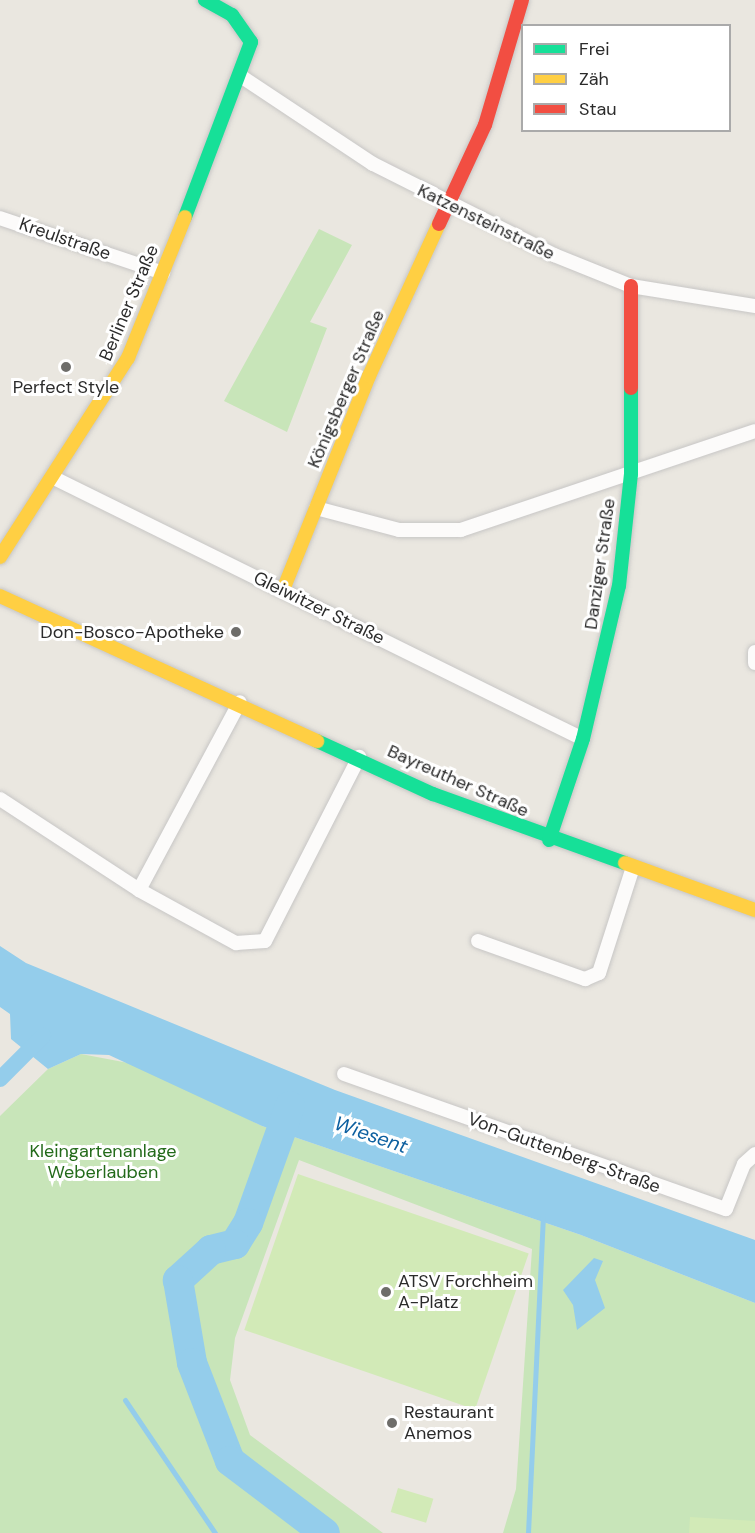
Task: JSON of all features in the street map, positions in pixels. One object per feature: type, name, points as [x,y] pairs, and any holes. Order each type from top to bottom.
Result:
[{"type":"street","name":"Berliner Straße","points":[[0,557],[54,478],[128,358],[242,77],[251,42],[232,15],[205,0]]},
{"type":"street","name":"Königsberger Straße","points":[[283,590],[447,205],[485,124],[522,0]]},
{"type":"street","name":"Katzensteinstraße","points":[[242,77],[373,164],[447,205],[631,286],[755,306]]},
{"type":"street","name":"Kreulstraße","points":[[0,218],[163,273]]},
{"type":"street","name":"Danziger Straße","points":[[549,840],[583,739],[619,586],[631,474],[631,286]]},
{"type":"street","points":[[316,508],[399,530],[461,530],[755,431]]},
{"type":"street","name":"Gleiwitzer Straße","points":[[54,478],[583,739]]},
{"type":"street","name":"Bayreuther Straße","points":[[0,596],[240,702],[434,794],[632,870],[755,910]]},
{"type":"street","points":[[755,652],[755,663]]},
{"type":"street","points":[[138,890],[240,702]]},
{"type":"street","points":[[0,799],[138,890],[236,943],[265,941],[359,757]]},
{"type":"street","points":[[478,941],[585,979],[599,973],[632,870]]},
{"type":"street","name":"Von-Guttenberg-Straße","points":[[344,1074],[726,1209],[744,1164],[755,1154]]},
{"type":"green space","points":[[319,229],[352,245],[310,322],[327,328],[287,432],[224,401]]},
{"type":"green space","name":"Kleingartenanlage Weberlauben","points":[[81,1054],[139,1065],[262,1126],[581,1235],[755,1303],[755,1533],[503,1533],[516,1489],[532,1249],[299,1160],[235,1338],[230,1380],[250,1435],[383,1533],[0,1533],[0,1116],[48,1069]]},
{"type":"green space","name":"ATSV Forchheim A-Platz","points":[[298,1174],[529,1253],[475,1409],[244,1330]]},
{"type":"green space","points":[[398,1488],[433,1499],[426,1523],[391,1512]]},
{"type":"green space","points":[[690,1517],[755,1521],[755,1533],[689,1533]]},
{"type":"water","name":"Wiesent","points":[[0,946],[26,963],[335,1090],[755,1240],[755,1303],[581,1235],[262,1126],[109,1055],[81,1054],[48,1069],[11,1039],[10,1014],[0,1007]]},
{"type":"water","points":[[594,1258],[603,1261],[595,1280],[605,1308],[577,1330],[573,1305],[563,1290]]},
{"type":"waterway","points":[[0,1079],[43,1036]]},
{"type":"waterway","points":[[290,1106],[248,1223],[235,1244],[211,1250],[178,1280],[192,1363],[230,1461],[325,1533]]},
{"type":"waterway","points":[[528,1533],[543,1215]]},
{"type":"waterway","points":[[125,1400],[215,1533]]},
{"type":"traffic: fast","points":[[185,217],[251,42],[232,15],[205,0]]},
{"type":"traffic: fast","points":[[549,840],[583,739],[619,586],[631,474],[631,388]]},
{"type":"traffic: fast","points":[[317,741],[433,794],[625,863]]},
{"type":"traffic: slow","points":[[0,557],[128,358],[185,217]]},
{"type":"traffic: slow","points":[[283,590],[369,376],[439,224]]},
{"type":"traffic: slow","points":[[0,596],[317,741]]},
{"type":"traffic: slow","points":[[625,863],[755,910]]},
{"type":"traffic: jam","points":[[439,224],[485,125],[522,0]]},
{"type":"traffic: jam","points":[[631,286],[631,388]]},
{"type":"place","name":"Perfect Style","points":[[66,367]]},
{"type":"place","name":"Don-Bosco-Apotheke","points":[[236,632]]},
{"type":"place","name":"ATSV Forchheim A-Platz","points":[[386,1292]]},
{"type":"place","name":"Restaurant Anemos","points":[[392,1423]]}]
